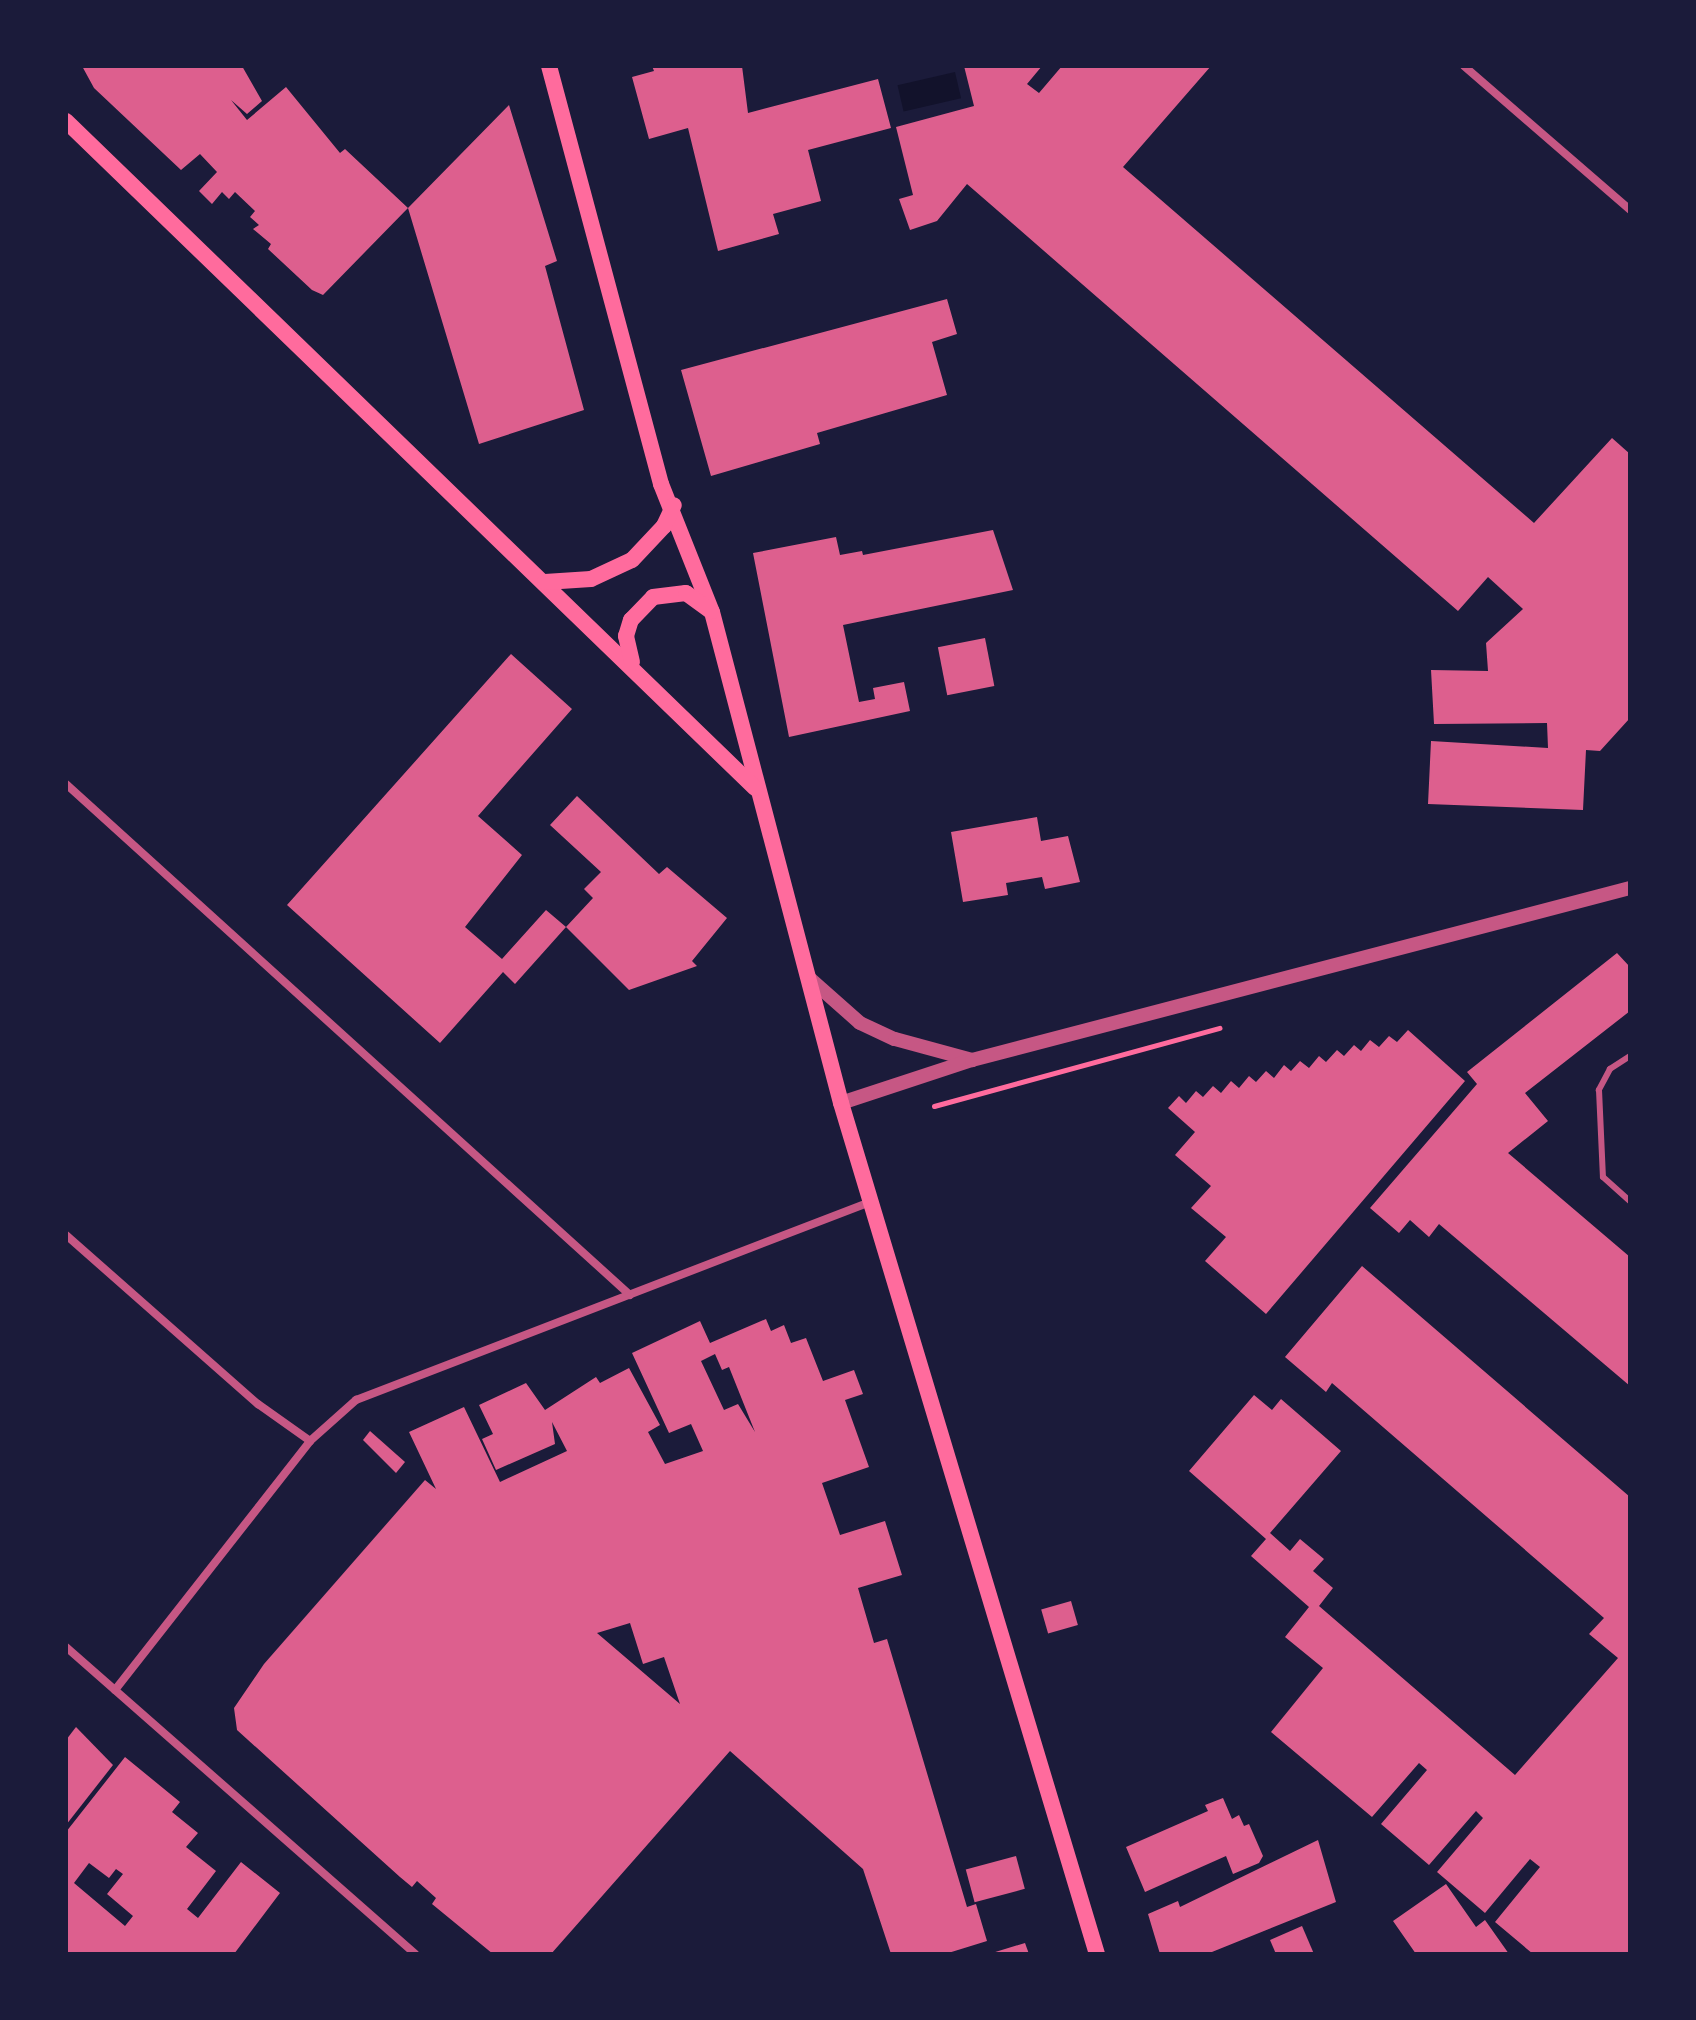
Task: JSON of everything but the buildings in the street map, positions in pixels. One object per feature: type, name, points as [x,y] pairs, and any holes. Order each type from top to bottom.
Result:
[{"type":"main road","points":[[549,66],[661,484],[674,505],[712,612],[804,973],[841,1103],[1097,1954]]},
{"type":"main road","points":[[66,121],[634,667],[756,790]]},
{"type":"main road","points":[[545,582],[591,579],[632,560],[650,544],[674,505]]},
{"type":"main road","points":[[634,667],[626,636],[640,607],[653,597],[686,593],[712,612]]},
{"type":"street","points":[[1464,66],[1630,210]]},
{"type":"street","points":[[66,784],[630,1295]]},
{"type":"street","points":[[841,1103],[972,1060],[1630,888]]},
{"type":"street","points":[[804,973],[860,1023],[895,1039],[972,1060]]},
{"type":"street","points":[[115,1690],[310,1441],[356,1400],[870,1202]]},
{"type":"street","points":[[66,1235],[258,1404],[310,1441]]},
{"type":"street","points":[[66,1647],[415,1954]]},
{"type":"lane","points":[[1630,1056],[1610,1069],[1599,1090],[1603,1177],[1630,1201]]},
{"type":"shaded area","points":[[955,72],[961,98],[904,112],[898,85]]}]
